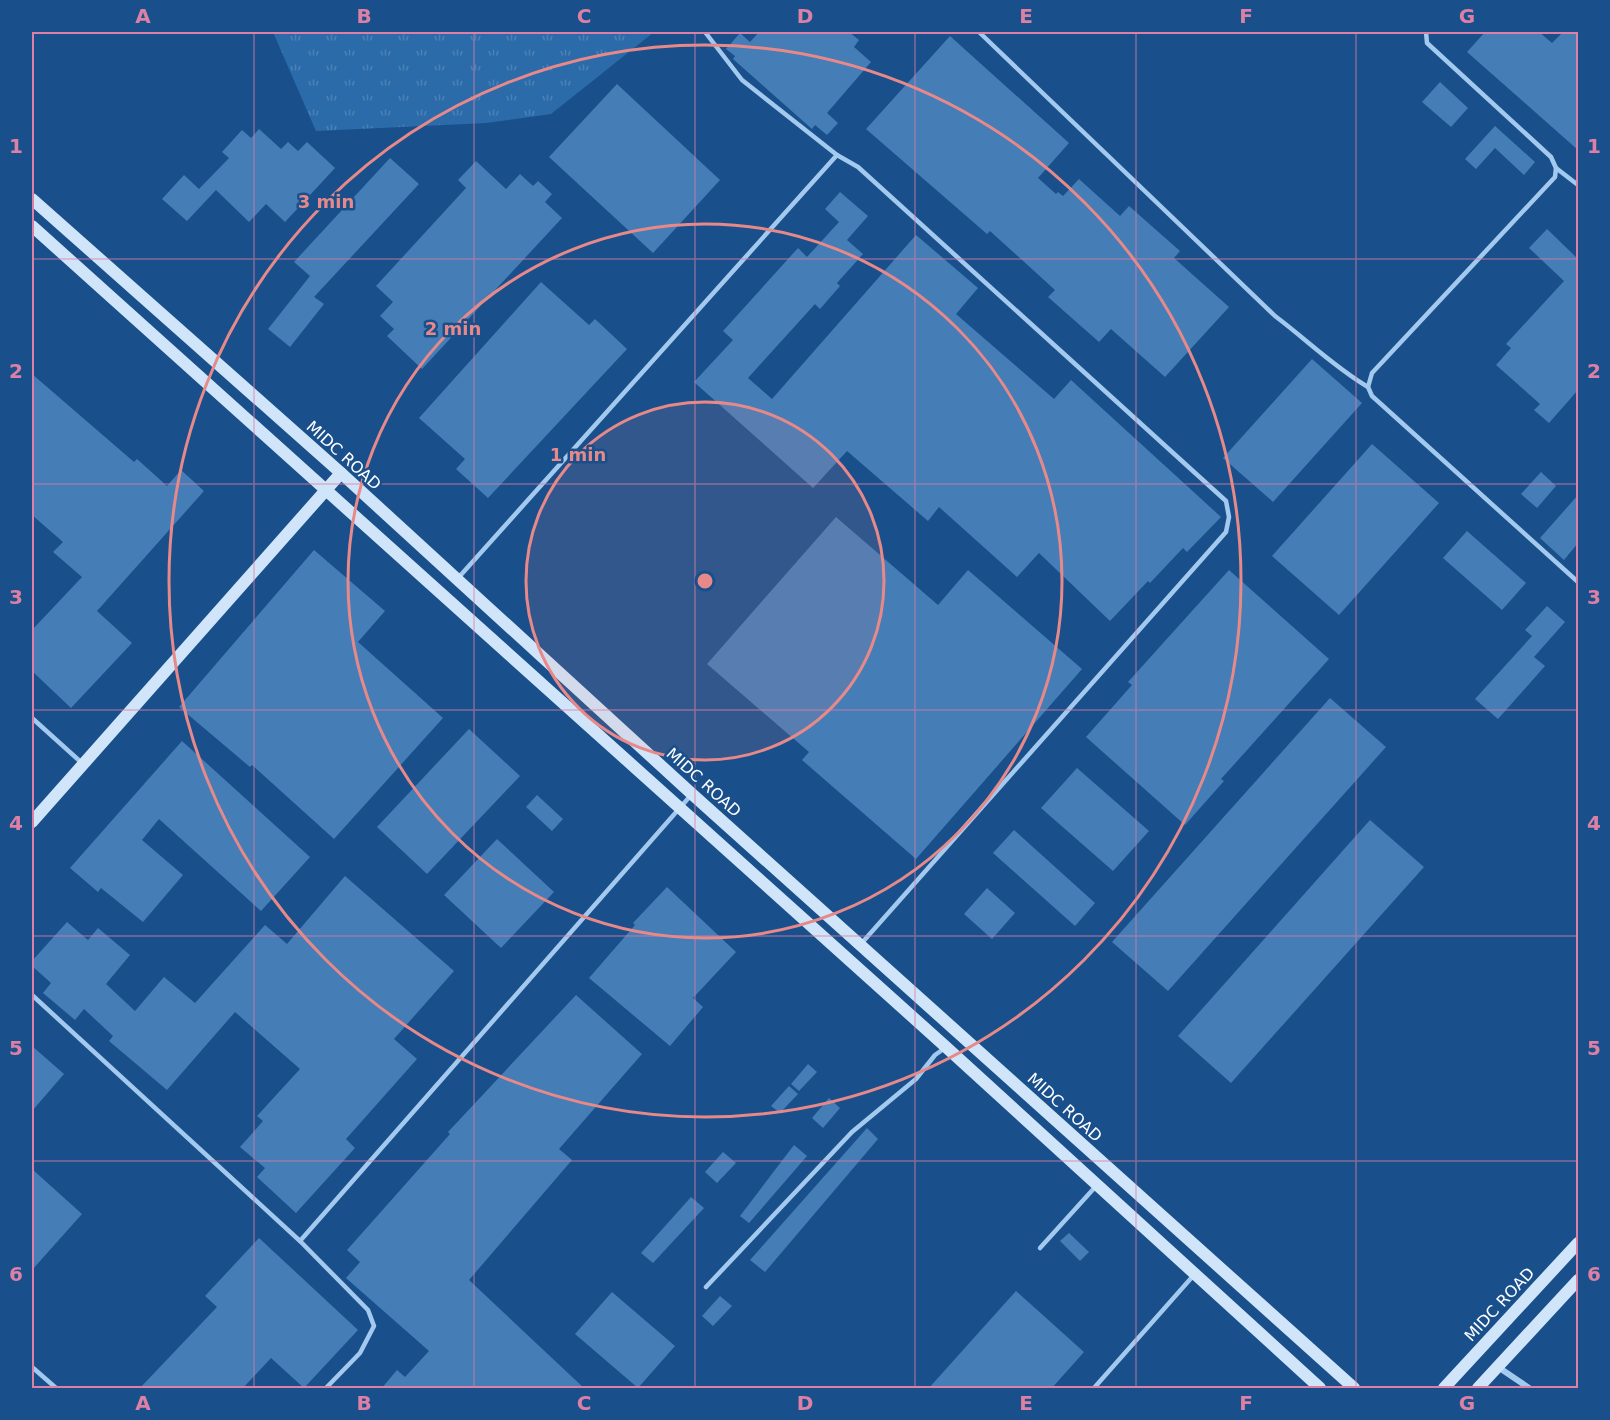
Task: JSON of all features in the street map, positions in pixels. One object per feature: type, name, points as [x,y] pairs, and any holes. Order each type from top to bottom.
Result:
[{"type":"street","name":"MIDC ROAD","points":[[32,199],[341,473],[692,794],[1354,1389]]},
{"type":"street","points":[[32,226],[946,1047],[1196,1273],[1320,1389]]},
{"type":"street","points":[[32,822],[341,473]]},
{"type":"street","name":"MIDC ROAD","points":[[1444,1389],[1578,1243]]},
{"type":"street","points":[[1478,1389],[1578,1280]]},
{"type":"street","points":[[1498,1367],[1529,1389]]},
{"type":"lane","points":[[705,32],[742,80],[837,155],[858,167],[1227,501],[1229,517],[1226,532],[861,945]]},
{"type":"lane","points":[[979,32],[1275,316],[1326,355],[1335,367],[1368,387],[1372,396],[1578,582]]},
{"type":"lane","points":[[1426,32],[1427,43],[1551,157],[1556,168],[1578,185]]},
{"type":"lane","points":[[457,579],[837,155]]},
{"type":"lane","points":[[1368,387],[1372,373],[1555,177],[1556,168]]},
{"type":"lane","points":[[32,718],[83,764]]},
{"type":"lane","points":[[300,1241],[692,794]]},
{"type":"lane","points":[[32,995],[300,1241],[368,1310],[374,1326],[360,1353],[326,1389]]},
{"type":"lane","points":[[706,1287],[852,1132],[916,1079],[935,1055],[946,1047]]},
{"type":"lane","points":[[1040,1248],[1097,1185]]},
{"type":"lane","points":[[1094,1389],[1196,1273]]},
{"type":"lane","points":[[32,1367],[56,1389]]},
{"type":"green space","points":[[273,32],[654,32],[551,114],[486,123],[316,131]]},
{"type":"building","points":[[759,32],[849,32],[859,40],[854,47],[871,62],[827,113],[838,123],[827,135],[815,125],[812,129],[733,59],[735,56],[726,49],[740,33],[750,42]]},
{"type":"building","points":[[1485,32],[1539,32],[1552,43],[1563,32],[1578,32],[1578,150],[1467,52]]},
{"type":"building","points":[[950,36],[1069,143],[1038,178],[1056,194],[1058,192],[1063,196],[1079,179],[1120,216],[1129,206],[1180,251],[1174,258],[1229,307],[1165,377],[1111,329],[1099,342],[1048,297],[1055,290],[990,231],[987,234],[866,129]]},
{"type":"building","points":[[1440,82],[1468,108],[1451,127],[1422,102]]},
{"type":"building","points":[[617,84],[720,180],[653,253],[549,157]]},
{"type":"building","points":[[1495,126],[1535,162],[1524,175],[1495,148],[1476,169],[1465,159]]},
{"type":"building","points":[[259,129],[281,149],[288,142],[298,151],[307,142],[335,168],[285,222],[266,204],[249,222],[216,190],[187,221],[162,199],[184,175],[199,189],[229,158],[222,152],[242,130],[251,138]]},
{"type":"building","points":[[390,158],[419,184],[314,297],[324,304],[290,347],[268,329],[310,276],[294,262]]},
{"type":"building","points":[[476,161],[506,189],[520,174],[533,186],[538,181],[552,194],[545,202],[562,218],[422,369],[387,336],[394,329],[380,316],[393,302],[376,286],[466,188],[458,180]]},
{"type":"building","points":[[840,192],[868,216],[847,240],[863,254],[837,283],[840,286],[820,309],[815,304],[748,378],[772,399],[916,235],[978,288],[956,314],[1054,399],[1071,380],[1221,517],[1187,552],[1183,548],[1110,621],[1039,553],[1017,577],[939,507],[928,521],[847,451],[813,488],[694,382],[733,340],[723,331],[798,248],[807,257],[839,222],[825,209]]},
{"type":"building","points":[[1547,229],[1578,259],[1578,390],[1549,423],[1534,410],[1540,404],[1496,365],[1511,348],[1506,344],[1564,281],[1529,248]]},
{"type":"building","points":[[541,282],[589,325],[595,319],[627,349],[488,498],[456,469],[465,459],[419,418]]},
{"type":"building","points":[[1312,359],[1362,403],[1273,502],[1223,458]]},
{"type":"building","points":[[32,374],[134,462],[137,459],[167,486],[181,470],[204,491],[97,611],[132,643],[71,708],[32,671],[32,630],[82,577],[53,552],[63,542],[32,515]]},
{"type":"building","points":[[1372,444],[1439,503],[1339,615],[1272,556]]},
{"type":"building","points":[[1541,472],[1556,486],[1537,508],[1521,494]]},
{"type":"building","points":[[1578,495],[1578,543],[1564,560],[1540,538]]},
{"type":"building","points":[[836,517],[938,605],[968,570],[1082,669],[916,859],[802,760],[809,752],[707,664]]},
{"type":"building","points":[[1467,531],[1526,583],[1502,610],[1443,558]]},
{"type":"building","points":[[314,550],[385,611],[358,642],[443,718],[334,839],[252,765],[250,767],[179,707]]},
{"type":"building","points":[[1229,570],[1329,659],[1221,779],[1224,781],[1185,825],[1086,737],[1132,685],[1128,682]]},
{"type":"building","points":[[1547,606],[1565,622],[1534,657],[1545,666],[1498,719],[1475,699],[1532,636],[1525,630]]},
{"type":"building","points":[[1330,698],[1386,747],[1168,991],[1112,942]]},
{"type":"building","points":[[469,729],[520,776],[427,874],[377,827]]},
{"type":"building","points":[[182,741],[310,857],[261,911],[159,819],[142,840],[183,875],[143,922],[101,888],[98,892],[70,868]]},
{"type":"building","points":[[1077,768],[1149,831],[1113,871],[1041,808]]},
{"type":"building","points":[[537,795],[563,819],[552,831],[526,807]]},
{"type":"building","points":[[1370,820],[1424,867],[1231,1083],[1178,1036]]},
{"type":"building","points":[[1014,830],[1095,903],[1075,926],[993,853]]},
{"type":"building","points":[[497,839],[554,892],[501,948],[444,895]]},
{"type":"building","points":[[345,876],[454,971],[394,1039],[417,1059],[346,1139],[355,1148],[296,1213],[257,1177],[265,1168],[240,1147],[263,1121],[257,1116],[300,1069],[235,1012],[167,1090],[109,1041],[113,1036],[84,1009],[75,1020],[43,993],[51,983],[32,966],[32,961],[67,922],[88,940],[98,928],[130,955],[106,984],[135,1011],[164,977],[195,1003],[265,925],[287,944]]},
{"type":"building","points":[[667,887],[736,952],[693,998],[703,1007],[670,1046],[589,978],[635,925],[633,923]]},
{"type":"building","points":[[987,888],[1015,913],[992,939],[964,914]]},
{"type":"building","points":[[576,995],[642,1054],[559,1149],[572,1160],[469,1280],[585,1389],[381,1389],[397,1370],[405,1377],[429,1351],[346,1278],[360,1262],[347,1250],[450,1134],[448,1132]]},
{"type":"building","points":[[32,1046],[64,1074],[32,1111]]},
{"type":"building","points":[[808,1064],[817,1072],[799,1091],[791,1084]]},
{"type":"building","points":[[789,1086],[798,1094],[780,1113],[771,1106]]},
{"type":"building","points":[[829,1098],[840,1108],[823,1128],[812,1118]]},
{"type":"building","points":[[867,1128],[878,1139],[765,1272],[750,1260]]},
{"type":"building","points":[[794,1145],[807,1156],[749,1223],[740,1216]]},
{"type":"building","points":[[723,1152],[736,1163],[717,1183],[705,1172]]},
{"type":"building","points":[[32,1169],[82,1214],[32,1270]]},
{"type":"building","points":[[691,1197],[704,1208],[653,1263],[641,1253]]},
{"type":"building","points":[[1069,1233],[1089,1252],[1080,1261],[1060,1241]]},
{"type":"building","points":[[259,1238],[358,1330],[304,1388],[271,1358],[242,1389],[139,1389],[217,1307],[205,1296]]},
{"type":"building","points":[[1016,1291],[1084,1352],[1051,1389],[928,1389]]},
{"type":"building","points":[[612,1292],[675,1346],[638,1388],[575,1334]]},
{"type":"building","points":[[720,1296],[732,1306],[713,1326],[702,1316]]}]
